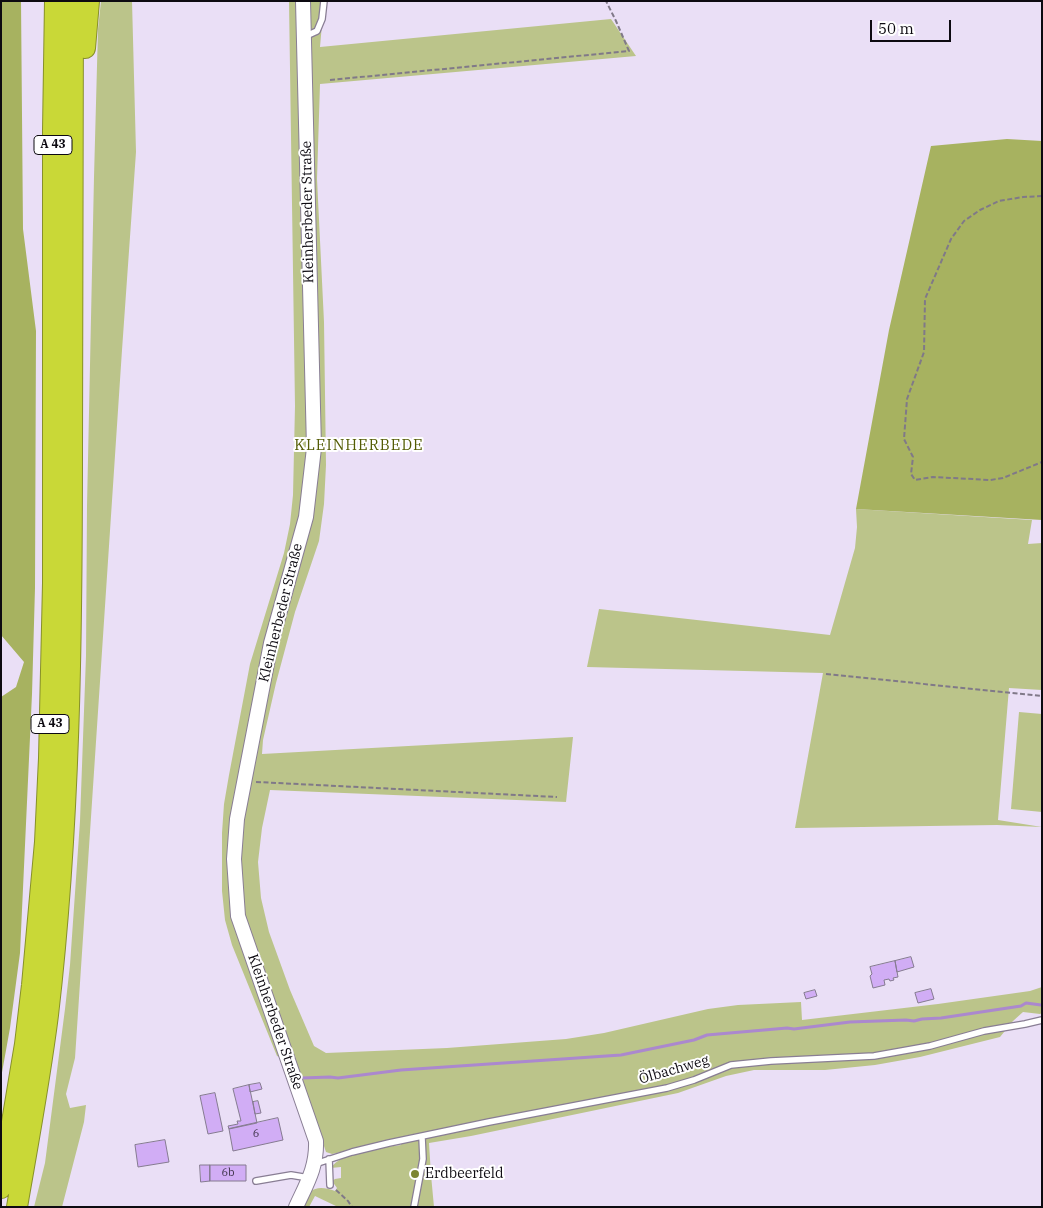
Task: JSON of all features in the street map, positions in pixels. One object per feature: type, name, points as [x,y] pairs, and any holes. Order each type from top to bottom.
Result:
[{"type":"highway","points":[[47,1],[54,34]]},
{"type":"highway","name":"A 43","points":[[1,1188],[25,1044],[32,985],[45,842],[49,758],[53,574],[55,1]]},
{"type":"highway","name":"A 43","points":[[16,1207],[40,1079],[48,1014],[57,927],[68,758],[72,587],[73,1]]},
{"type":"highway","points":[[72,212],[89,1]]},
{"type":"street","name":"Kleinherbeder Straße","points":[[296,1207],[315,1164],[316,1141],[238,916],[234,859],[237,819],[271,643],[306,518],[314,448],[303,1]]},
{"type":"lane","points":[[304,37],[317,32],[322,19],[324,1]]},
{"type":"lane","name":"Ölbachweg","points":[[315,1164],[352,1152],[489,1122],[667,1088],[694,1080],[731,1065],[874,1056],[930,1046],[1042,1020]]},
{"type":"lane","points":[[414,1207],[423,1159],[422,1137]]},
{"type":"lane","points":[[329,1159],[330,1185]]},
{"type":"lane","points":[[256,1181],[291,1175],[309,1178]]},
{"type":"path","points":[[330,80],[629,52],[606,1]]},
{"type":"path","points":[[1042,196],[999,201],[980,210],[964,221],[951,239],[925,299],[924,352],[907,399],[904,439],[913,457],[911,474],[915,480],[933,477],[990,480],[1004,478],[1042,462]]},
{"type":"path","points":[[826,674],[1042,696]]},
{"type":"path","points":[[244,780],[285,784],[557,797]]},
{"type":"path","points":[[339,1193],[352,1207]]},
{"type":"green space","points":[[1,1],[21,1],[23,229],[36,331],[35,588],[20,953],[1,1078],[1,697],[16,687],[24,662],[1,635]]},
{"type":"green space","points":[[101,1],[132,1],[136,152],[75,1058],[66,1094],[70,1108],[86,1105],[84,1122],[62,1207],[34,1207],[45,1163],[65,1009],[80,821],[86,656],[87,506],[94,177],[98,29]]},
{"type":"green space","points":[[289,1],[324,1],[320,47],[611,19],[636,56],[320,84],[317,179],[324,322],[326,465],[324,504],[319,541],[295,612],[276,683],[263,740],[262,754],[573,737],[566,802],[270,790],[262,828],[258,862],[261,898],[269,932],[290,990],[314,1046],[326,1053],[447,1048],[566,1039],[604,1033],[708,1009],[738,1005],[801,1002],[802,1020],[938,1004],[1030,991],[1042,987],[1042,1013],[1023,1012],[1000,1037],[920,1057],[875,1065],[825,1070],[754,1070],[726,1076],[678,1093],[429,1143],[434,1207],[338,1207],[315,1196],[309,1207],[289,1207],[298,1188],[310,1192],[322,1188],[335,1191],[337,1188],[332,1181],[341,1178],[341,1167],[331,1168],[336,1162],[363,1151],[401,1145],[401,1139],[332,1154],[326,1152],[296,1063],[277,1056],[232,945],[225,920],[222,891],[222,833],[229,775],[250,664],[284,553],[293,495],[295,406]]},
{"type":"green space","points":[[1007,139],[1042,141],[1042,520],[856,509],[889,330],[931,146]]},
{"type":"green space","points":[[856,509],[1032,520],[1028,544],[1042,543],[1042,690],[1009,688],[998,820],[1042,827],[997,825],[795,828],[823,673],[587,667],[599,609],[830,635],[855,548]]},
{"type":"green space","points":[[1019,712],[1042,714],[1042,812],[1011,809]]},
{"type":"building","points":[[911,957],[914,967],[897,972],[895,961]]},
{"type":"building","points":[[895,961],[898,977],[890,981],[889,979],[884,980],[885,985],[873,988],[870,967]]},
{"type":"building","points":[[931,989],[934,999],[918,1003],[915,993]]},
{"type":"building","points":[[815,990],[817,996],[806,999],[804,993]]},
{"type":"building","points":[[260,1083],[262,1089],[250,1092],[249,1085]]},
{"type":"building","points":[[249,1085],[257,1123],[229,1129],[228,1126],[238,1124],[237,1121],[241,1121],[233,1089]]},
{"type":"building","points":[[215,1093],[223,1131],[208,1134],[200,1096]]},
{"type":"building","points":[[258,1101],[261,1113],[255,1114],[253,1102]]},
{"type":"building","points":[[278,1118],[283,1140],[233,1151],[229,1129]]},
{"type":"building","points":[[165,1140],[169,1162],[138,1167],[135,1145]]},
{"type":"building","points":[[200,1165],[210,1165],[210,1181],[201,1182]]},
{"type":"building","points":[[210,1165],[246,1165],[246,1181],[210,1181]]},
{"type":"waterway","points":[[302,1078],[338,1078],[401,1070],[621,1055],[694,1040],[707,1035],[794,1029],[850,1022],[914,1021],[1021,1006],[1026,1003],[1041,1005]]},
{"type":"place","name":"Erdbeerfeld","points":[[415,1174]]},
{"type":"district","name":"KLEINHERBEDE","points":[[359,446]]}]
